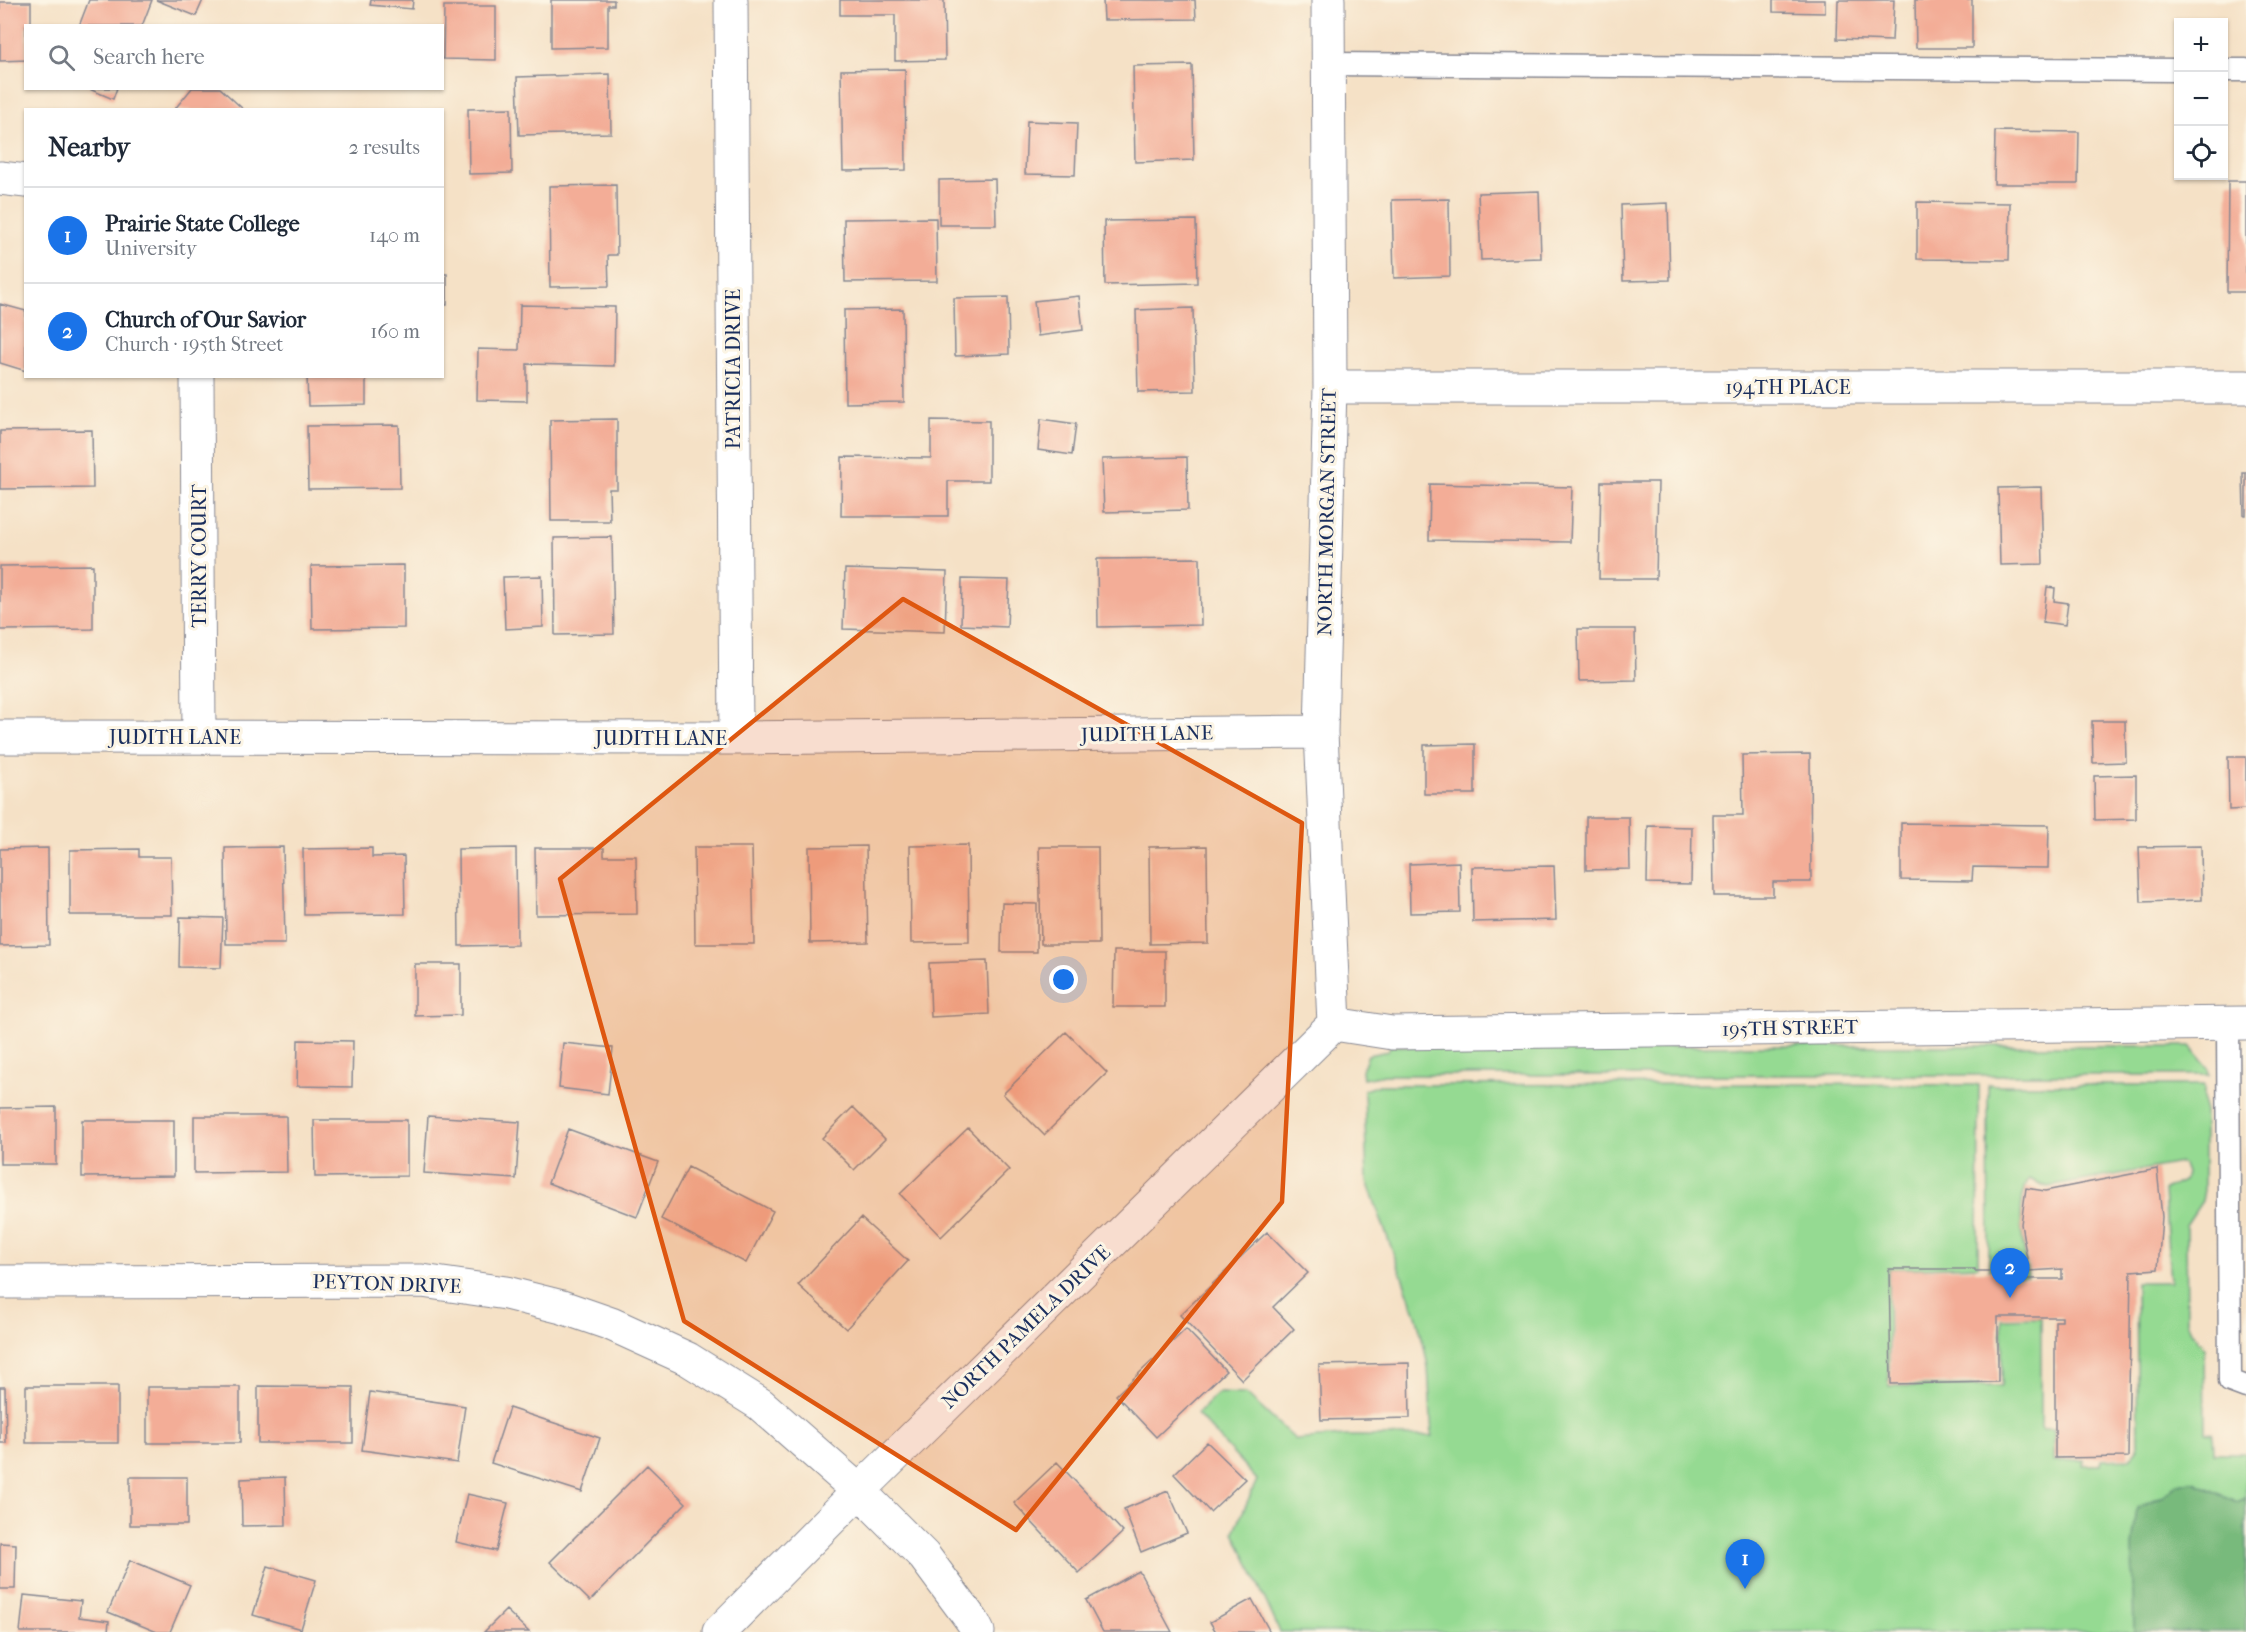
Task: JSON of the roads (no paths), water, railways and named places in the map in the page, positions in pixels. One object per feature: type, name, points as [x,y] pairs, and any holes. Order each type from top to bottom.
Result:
[{"type":"street","name":"PATRICIA DRIVE","points":[[731,0],[736,738]]},
{"type":"street","name":"NORTH MORGAN STREET","points":[[1328,0],[1330,387],[1321,732],[1334,1024]]},
{"type":"street","points":[[0,178],[24,181]]},
{"type":"street","name":"TERRY COURT","points":[[197,378],[199,736]]},
{"type":"street","name":"194TH PLACE","points":[[1330,387],[2246,387]]},
{"type":"street","name":"JUDITH LANE","points":[[0,737],[736,738],[1321,732]]},
{"type":"street","name":"195TH STREET","points":[[1334,1024],[1392,1033],[2237,1024]]},
{"type":"street","name":"NORTH PAMELA DRIVE","points":[[720,1632],[859,1491],[1334,1024]]},
{"type":"street","name":"PEYTON DRIVE","points":[[0,1282],[411,1281],[506,1293],[562,1307],[611,1324],[688,1359],[760,1404],[859,1491],[924,1556],[978,1632]]},
{"type":"lane","points":[[1328,64],[2174,70]]},
{"type":"lane","points":[[2228,70],[2246,70]]},
{"type":"lane","points":[[2237,1024],[2237,1191],[2230,1381],[2246,1387]]},
{"type":"place","name":"Church of Our Savior","points":[[2010,1298]]},
{"type":"place","name":"Prairie State College","points":[[1745,1589]]}]
